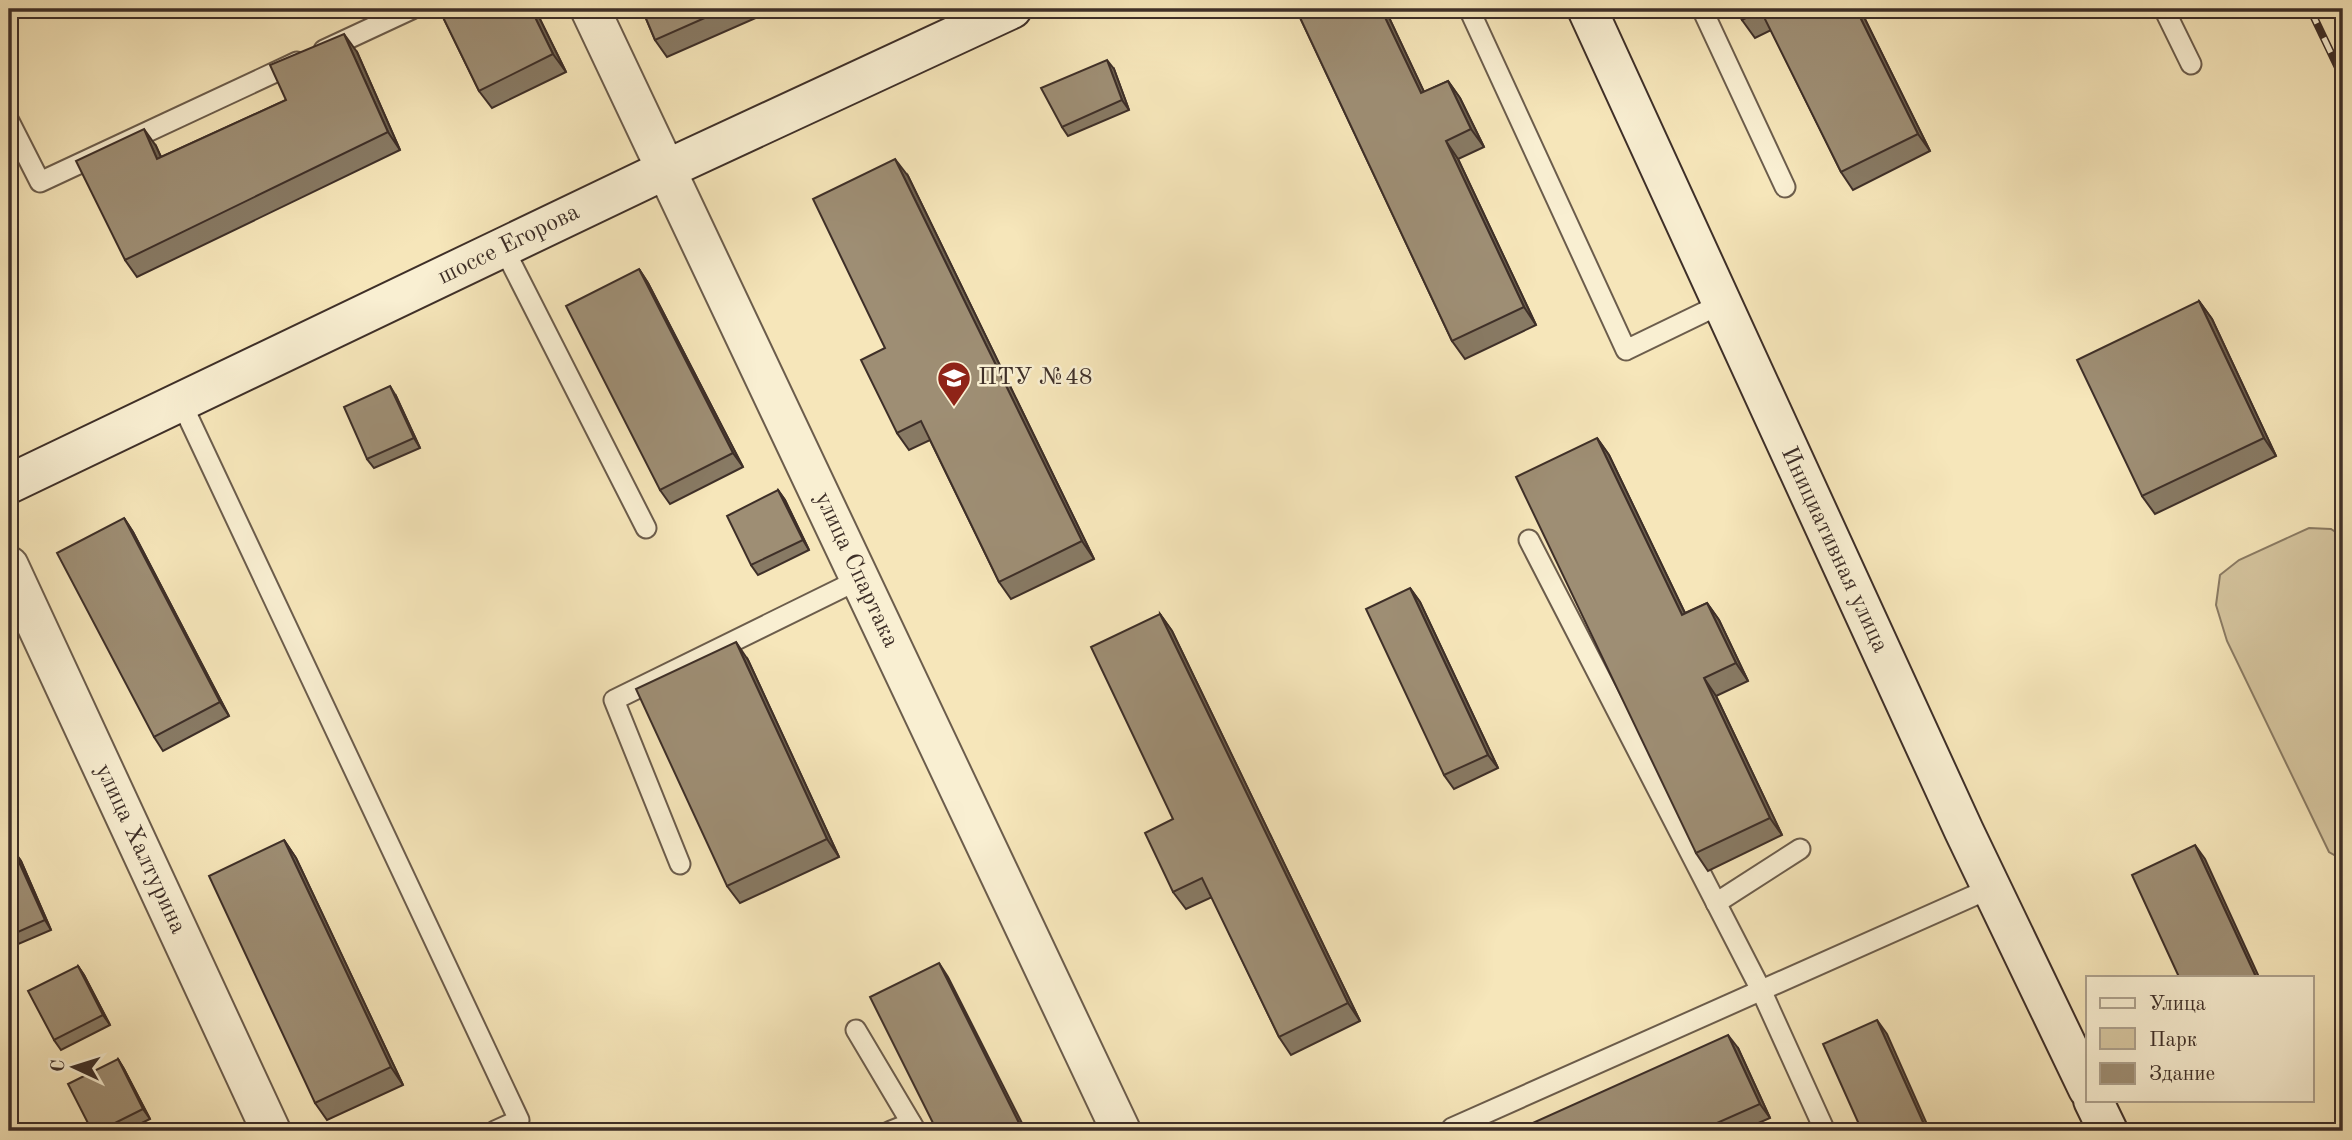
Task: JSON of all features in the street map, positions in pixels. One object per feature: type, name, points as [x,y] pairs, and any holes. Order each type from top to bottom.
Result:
[{"type":"main road","name":"улица Спартака","points":[[590,9],[1121,1131]]},
{"type":"main road","name":"шоссе Егорова","points":[[9,484],[667,169],[1012,9]]},
{"type":"main road","name":"Инициативная улица","points":[[1587,9],[1992,888],[2086,1084]]},
{"type":"main road","name":"улица Халтурина","points":[[9,566],[271,1131]]},
{"type":"main road","points":[[2094,1102],[2108,1131]]},
{"type":"lane","points":[[9,121],[40,182],[412,9]]},
{"type":"lane","points":[[1469,9],[1626,350],[1721,304]]},
{"type":"lane","points":[[1702,9],[1785,187]]},
{"type":"lane","points":[[2164,9],[2191,64]]},
{"type":"lane","points":[[503,247],[646,528]]},
{"type":"lane","points":[[181,402],[519,1120],[495,1131]]},
{"type":"lane","points":[[1529,540],[1761,990],[1825,1131]]},
{"type":"lane","points":[[680,864],[614,700],[860,579]]},
{"type":"lane","points":[[1716,903],[1800,849]]},
{"type":"lane","points":[[1454,1131],[1452,1128],[1992,888]]},
{"type":"lane","points":[[856,1030],[913,1127],[891,1131]]},
{"type":"green space","points":[[2309,528],[2331,529],[2343,537],[2343,860],[2329,852],[2227,641],[2216,605],[2220,575],[2239,560]]},
{"type":"building","points":[[439,9],[531,9],[553,54],[479,91]]},
{"type":"building","points":[[642,9],[725,9],[655,40]]},
{"type":"building","points":[[1296,9],[1381,9],[1421,93],[1448,81],[1471,129],[1446,141],[1524,307],[1452,341]]},
{"type":"building","points":[[1737,9],[1856,9],[1918,134],[1841,172],[1761,11],[1742,20]]},
{"type":"building","points":[[344,34],[388,132],[125,260],[76,161],[144,129],[157,159],[286,100],[270,65]]},
{"type":"building","points":[[1107,60],[1122,100],[1062,127],[1041,88]]},
{"type":"building","name":"ПТУ №48","points":[[895,159],[1082,541],[999,582],[921,421],[897,433],[861,360],[885,348],[813,199]]},
{"type":"building","points":[[639,269],[733,453],[660,490],[566,306]]},
{"type":"building","points":[[2199,301],[2264,438],[2142,496],[2077,360]]},
{"type":"building","points":[[390,386],[414,438],[367,459],[344,407]]},
{"type":"building","points":[[1597,438],[1682,615],[1707,603],[1736,663],[1704,678],[1770,818],[1696,853],[1516,477]]},
{"type":"building","points":[[778,490],[803,540],[751,565],[727,516]]},
{"type":"building","points":[[124,518],[220,702],[154,737],[57,553]]},
{"type":"building","points":[[1410,588],[1488,755],[1444,775],[1366,609]]},
{"type":"building","points":[[1160,614],[1348,1003],[1279,1037],[1202,878],[1173,892],[1145,833],[1173,819],[1091,647]]},
{"type":"building","points":[[736,642],[827,839],[727,886],[636,689]]},
{"type":"building","points":[[284,840],[391,1067],[315,1103],[209,876]]},
{"type":"building","points":[[2195,845],[2256,976],[2179,976],[2132,875]]},
{"type":"building","points":[[14,851],[45,920],[9,936],[9,854]]},
{"type":"building","points":[[939,963],[1023,1131],[937,1131],[870,997]]},
{"type":"building","points":[[78,966],[103,1015],[54,1040],[28,991]]},
{"type":"building","points":[[1877,1020],[1927,1131],[1862,1131],[1823,1044]]},
{"type":"building","points":[[1728,1035],[1760,1104],[1699,1131],[1528,1131],[1526,1126]]},
{"type":"building","points":[[118,1059],[143,1109],[99,1131],[92,1131],[68,1084]]},
{"type":"railway","points":[[2310,9],[2343,78]]},
{"type":"place","name":"ПТУ №48","points":[[954,408]]}]
